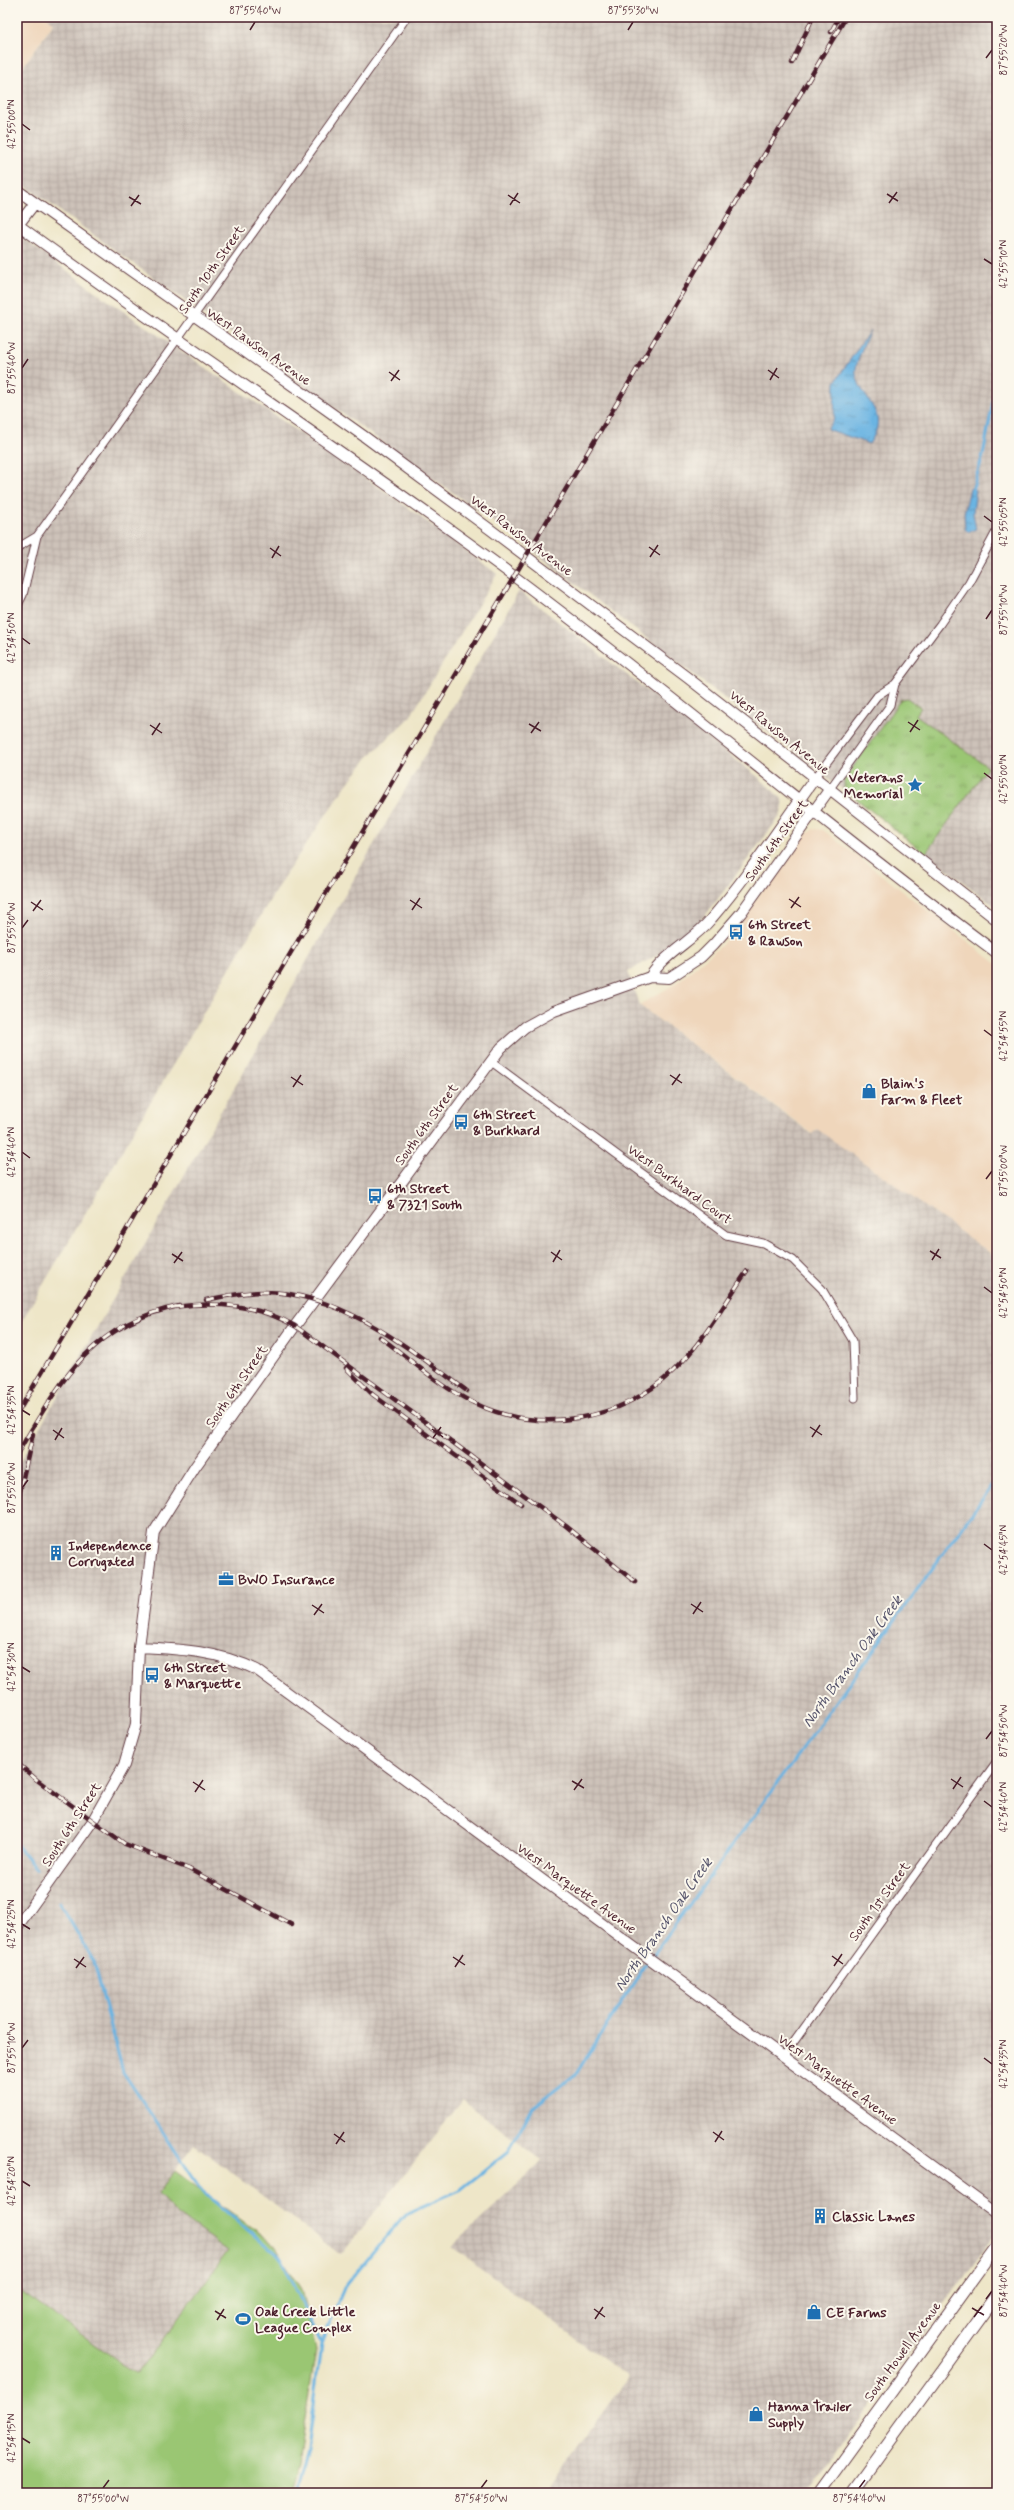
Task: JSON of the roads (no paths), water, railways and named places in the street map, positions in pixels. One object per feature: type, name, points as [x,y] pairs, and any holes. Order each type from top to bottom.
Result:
[{"type":"main road","name":"South Howell Avenue","points":[[818,2493],[997,2246]]},
{"type":"main road","points":[[853,2493],[997,2295]]},
{"type":"street","name":"South 10th Street","points":[[17,607],[23,595],[37,536],[407,17]]},
{"type":"street","name":"West Rawson Avenue","points":[[17,190],[192,317],[370,441],[485,525],[694,682],[997,920]]},
{"type":"street","points":[[35,203],[18,225],[178,339],[390,486],[520,581],[613,651],[814,812],[997,953]]},
{"type":"street","name":"South 6th Street","points":[[650,977],[659,963],[689,942],[712,918],[877,696],[895,684],[960,597],[997,530]]},
{"type":"street","name":"South 10th Street","points":[[17,548],[37,536]]},
{"type":"street","name":"South 6th Street","points":[[17,1928],[92,1822],[124,1765],[136,1724],[140,1647],[154,1532],[195,1467],[490,1061],[512,1037],[539,1018],[568,1005],[650,977],[669,978],[686,968],[714,944],[741,913],[890,705],[895,684]]},
{"type":"street","name":"West Burkhard Court","points":[[490,1061],[726,1235],[762,1243],[793,1260],[822,1289],[853,1341],[855,1398]]},
{"type":"street","name":"West Marquette Avenue","points":[[140,1647],[205,1652],[227,1657],[257,1670],[997,2214]]},
{"type":"street","name":"South 1st Street","points":[[783,2057],[997,1761]]},
{"type":"water","points":[[870,330],[861,352],[856,370],[859,384],[877,415],[878,424],[869,444],[827,429],[834,419],[835,382]]},
{"type":"water","points":[[970,488],[976,490],[973,513],[976,529],[968,532],[965,529],[964,513]]},
{"type":"waterway","name":"North Branch Oak Creek","points":[[972,491],[983,455],[997,382]]},
{"type":"waterway","name":"North Branch Oak Creek","points":[[293,2493],[307,2450],[321,2344],[344,2288],[405,2214],[460,2190],[509,2151],[532,2108],[576,2074],[640,1973],[997,1479]]},
{"type":"waterway","name":"North Branch Oak Creek","points":[[17,1845],[36,1869]]},
{"type":"waterway","name":"North Branch Oak Creek","points":[[59,1902],[94,1962],[123,2072],[202,2191],[282,2259],[321,2343]]},
{"type":"railway","points":[[792,63],[813,17]]},
{"type":"railway","points":[[831,32],[839,17]]},
{"type":"railway","points":[[17,1414],[846,17]]},
{"type":"railway","points":[[380,1337],[437,1381],[474,1403],[499,1413],[526,1419],[552,1420],[579,1418],[605,1412],[629,1402],[652,1388],[673,1371],[704,1336],[747,1271]]},
{"type":"railway","points":[[206,1300],[242,1293],[263,1292],[291,1294],[318,1301],[371,1325],[421,1357],[467,1391]]},
{"type":"railway","points":[[174,1307],[206,1304],[237,1306],[267,1313],[295,1326],[566,1526],[635,1582]]},
{"type":"railway","points":[[17,1454],[64,1380],[81,1360],[100,1342],[122,1327],[148,1315],[179,1306]]},
{"type":"railway","points":[[346,1368],[372,1394],[521,1504]]},
{"type":"railway","points":[[17,1504],[33,1434]]},
{"type":"railway","points":[[17,1763],[37,1780],[125,1844],[189,1869],[292,1925]]},
{"type":"place","name":"Veterans Memorial","points":[[915,785]]},
{"type":"place","name":"6th Street & Rawson","points":[[736,932]]},
{"type":"place","name":"Blain's Farm & Fleet","points":[[869,1091]]},
{"type":"place","name":"6th Street & Burkhard","points":[[461,1122]]},
{"type":"place","name":"6th Street & 7321 South","points":[[375,1196]]},
{"type":"place","name":"Independence Corrugated","points":[[56,1553]]},
{"type":"place","name":"BWO Insurance","points":[[226,1579]]},
{"type":"place","name":"6th Street & Marquette","points":[[152,1675]]},
{"type":"place","name":"Classic Lanes","points":[[820,2216]]},
{"type":"place","name":"CE Farms","points":[[814,2312]]},
{"type":"place","name":"Oak Creek Little League Complex","points":[[243,2319]]},
{"type":"place","name":"Hanna Trailer Supply","points":[[756,2414]]}]
